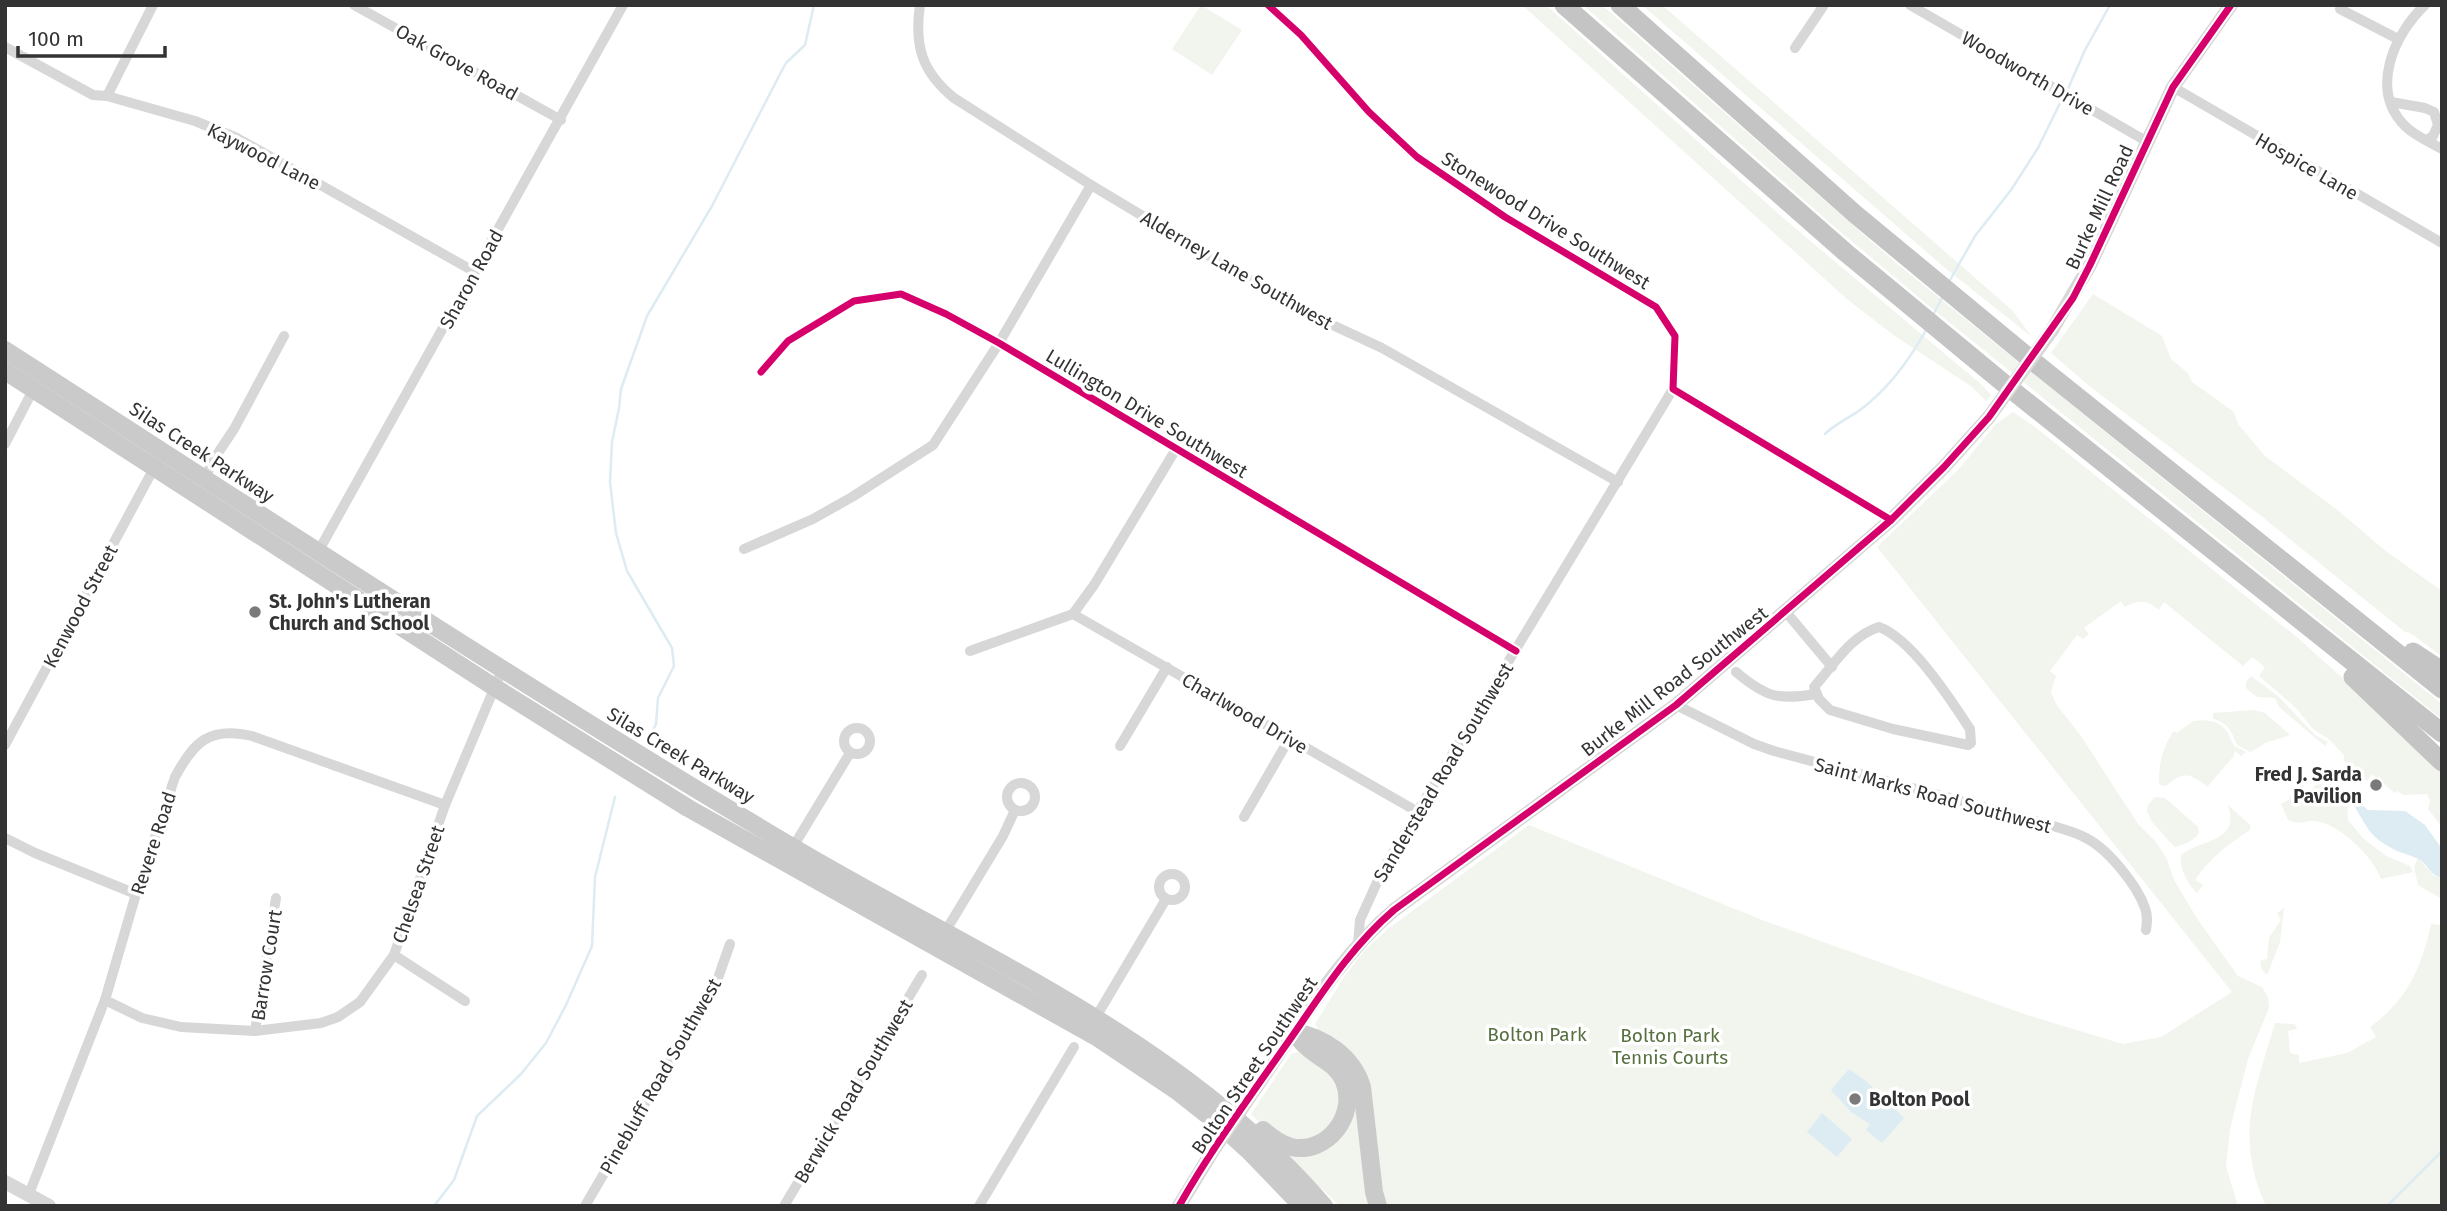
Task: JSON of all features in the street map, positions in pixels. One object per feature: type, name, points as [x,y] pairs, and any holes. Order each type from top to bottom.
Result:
[{"type":"highway","points":[[1564,5],[1845,252],[2007,386],[2442,733]]},
{"type":"highway","points":[[1620,5],[1866,222],[2029,358],[2442,689]]},
{"type":"highway","points":[[2248,578],[2442,762]]},
{"type":"highway","points":[[2330,600],[2442,671]]},
{"type":"main road","name":"Silas Creek Parkway","points":[[5,350],[502,670],[793,847],[1096,1017],[1186,1077],[1250,1129],[1324,1206]]},
{"type":"main road","name":"Silas Creek Parkway","points":[[5,371],[494,687],[688,808],[1098,1038],[1177,1091],[1225,1129],[1302,1206]]},
{"type":"main road","points":[[1186,1077],[1222,1095],[1282,1144],[1298,1148],[1312,1146],[1327,1139],[1338,1127],[1346,1113],[1348,1097],[1343,1080],[1334,1066],[1306,1046],[1295,1032]]},
{"type":"main road","points":[[1295,1032],[1313,1035],[1340,1054],[1357,1072],[1362,1087],[1378,1206]]},
{"type":"street","points":[[107,96],[153,5]]},
{"type":"street","name":"Oak Grove Road","points":[[354,5],[561,120]]},
{"type":"street","name":"Sharon Road","points":[[318,552],[623,5]]},
{"type":"street","name":"Alderney Lane Southwest","points":[[920,5],[918,33],[921,51],[931,76],[940,86],[987,121],[1298,309],[1381,348],[1618,482]]},
{"type":"street","name":"Stonewood Drive Southwest","points":[[1268,5],[1301,35],[1369,112],[1417,157],[1505,217],[1656,307],[1675,336],[1673,389]]},
{"type":"street","points":[[1795,48],[1824,5]]},
{"type":"street","name":"Woodworth Drive","points":[[1910,5],[2146,141]]},
{"type":"street","name":"Burke Mill Road","points":[[1989,418],[2052,330],[2090,265],[2173,87],[2231,5]]},
{"type":"street","points":[[2425,5],[2398,38],[2388,71],[2388,84],[2391,102],[2405,125],[2442,149]]},
{"type":"street","points":[[2339,6],[2398,38]]},
{"type":"street","name":"Kaywood Lane","points":[[5,47],[93,95],[107,96],[195,121],[237,138],[475,272]]},
{"type":"street","name":"Hospice Lane","points":[[2173,87],[2442,243]]},
{"type":"street","points":[[2391,102],[2434,112],[2438,125],[2436,132],[2427,140]]},
{"type":"street","points":[[744,550],[842,503],[933,445],[999,343],[1091,185]]},
{"type":"street","name":"Lullington Drive Southwest","points":[[761,372],[788,341],[854,300],[901,294],[946,314],[999,343],[1516,651]]},
{"type":"street","points":[[205,479],[284,336]]},
{"type":"street","points":[[1673,389],[1891,520]]},
{"type":"street","name":"Sanderstead Road Southwest","points":[[1358,944],[1360,920],[1370,892],[1386,863],[1673,389]]},
{"type":"street","points":[[5,444],[33,390]]},
{"type":"street","name":"Burke Mill Road Southwest","points":[[1358,944],[1394,910],[1676,705],[1891,520],[1989,418]]},
{"type":"street","points":[[970,651],[1073,614],[1094,585],[1176,449]]},
{"type":"street","name":"Kenwood Street","points":[[5,745],[154,468]]},
{"type":"street","points":[[1786,612],[1832,667]]},
{"type":"street","name":"Charlwood Drive","points":[[1073,614],[1418,812]]},
{"type":"street","points":[[1879,628],[1891,632],[1914,654],[1970,729],[1971,743],[1968,745],[1893,729],[1830,710],[1817,694],[1814,687],[1852,643],[1866,631],[1879,628]]},
{"type":"street","points":[[1120,746],[1167,667]]},
{"type":"street","name":"Chelsea Street","points":[[106,1000],[142,1018],[181,1027],[255,1031],[304,1026],[338,1017],[350,1010],[369,992],[394,955],[445,805],[502,670]]},
{"type":"street","points":[[1736,672],[1773,697],[1817,694]]},
{"type":"street","name":"Saint Marks Road Southwest","points":[[1676,705],[1764,747],[2084,836],[2116,863],[2141,899],[2146,910],[2146,930]]},
{"type":"street","name":"Revere Road","points":[[29,1194],[106,1000],[136,894],[174,777],[194,747],[208,736],[216,734],[239,733],[252,736],[445,805]]},
{"type":"street","points":[[1244,817],[1289,739]]},
{"type":"street","points":[[793,847],[850,753]]},
{"type":"street","points":[[945,932],[1003,836],[1015,810]]},
{"type":"street","points":[[5,838],[136,894]]},
{"type":"street","name":"Barrow Court","points":[[255,1031],[276,898]]},
{"type":"street","points":[[1096,1017],[1166,899]]},
{"type":"street","name":"Pinebluff Road Southwest","points":[[585,1206],[718,978],[730,944]]},
{"type":"street","name":"Bolton Street Southwest","points":[[1179,1206],[1250,1096],[1358,944]]},
{"type":"street","points":[[394,955],[464,1000]]},
{"type":"street","name":"Berwick Road Southwest","points":[[784,1206],[922,975]]},
{"type":"street","points":[[979,1206],[1074,1047]]},
{"type":"street","points":[[5,1182],[49,1206]]},
{"type":"green space","points":[[1201,5],[1242,30],[1212,75],[1172,49]]},
{"type":"green space","points":[[1522,5],[1546,5],[1783,218],[1982,385],[1991,395],[1986,401],[1972,387],[1895,336],[1848,300]]},
{"type":"green space","points":[[1583,5],[1602,5],[1896,263],[2442,704],[2442,719],[1934,310],[1837,229]]},
{"type":"green space","points":[[1642,5],[1662,5],[2012,310],[2032,337],[1945,268]]},
{"type":"green space","points":[[2093,294],[2162,336],[2171,359],[2188,373],[2192,382],[2234,412],[2238,424],[2265,456],[2336,509],[2387,552],[2442,591],[2442,656],[2405,632],[2260,515],[2093,389],[2051,353]]},
{"type":"green space","name":"Bolton Park","points":[[2013,412],[2299,639],[2442,767],[2442,827],[2428,809],[2430,801],[2427,794],[2395,793],[2372,774],[2367,781],[2344,761],[2344,755],[2330,740],[2313,729],[2296,708],[2259,676],[2265,667],[2252,657],[2243,666],[2164,602],[2159,610],[2143,602],[2125,607],[2121,601],[2084,628],[2089,634],[2083,639],[2077,635],[2050,671],[2056,676],[2051,692],[2056,704],[2081,736],[2138,824],[2166,857],[2174,880],[2198,920],[2238,976],[2262,987],[2268,997],[2269,1008],[2248,1059],[2230,1129],[2226,1166],[2238,1206],[1386,1206],[1372,1121],[1315,1024],[1344,977],[1365,950],[1388,929],[1529,825],[1762,920],[2027,1015],[2123,1044],[2161,1037],[2232,992],[1877,547],[1958,470],[1996,424]]},
{"type":"green space","points":[[2251,676],[2278,696],[2315,735],[2328,742],[2325,746],[2279,707],[2275,698],[2257,697],[2246,688],[2246,682]]},
{"type":"green space","points":[[2254,710],[2265,713],[2290,735],[2265,743],[2251,752],[2237,745],[2226,725],[2213,719],[2213,713]]},
{"type":"green space","points":[[2193,721],[2220,724],[2234,746],[2246,752],[2241,756],[2235,751],[2233,757],[2207,787],[2187,776],[2177,778],[2166,786],[2159,785],[2162,757],[2170,737],[2174,731],[2177,733]]},
{"type":"green space","points":[[2324,776],[2347,797],[2348,820],[2363,838],[2386,856],[2410,866],[2413,872],[2381,879],[2363,852],[2334,828],[2315,821],[2300,823],[2288,820],[2281,804],[2300,789],[2311,795],[2314,791],[2312,789]]},
{"type":"green space","points":[[2155,797],[2165,798],[2198,827],[2197,836],[2175,847],[2152,822],[2147,811],[2148,805]]},
{"type":"green space","points":[[2228,805],[2250,825],[2250,830],[2227,846],[2207,865],[2195,880],[2203,885],[2197,893],[2185,876],[2181,855],[2224,833],[2229,826]]},
{"type":"green space","points":[[2418,858],[2433,875],[2439,877],[2442,872],[2442,899],[2418,885],[2414,867]]},
{"type":"green space","points":[[2284,908],[2280,942],[2267,975],[2262,970],[2260,961],[2267,959],[2269,938],[2281,920],[2277,913]]},
{"type":"green space","points":[[2431,924],[2442,925],[2442,1206],[2266,1206],[2251,1158],[2251,1114],[2275,1023],[2294,1024],[2297,1027],[2288,1031],[2290,1053],[2299,1055],[2299,1063],[2347,1053],[2376,1037],[2370,1027],[2394,1006],[2411,982],[2423,954]]},
{"type":"green space","points":[[1301,1051],[1308,1053],[1339,1084],[1341,1112],[1323,1135],[1297,1143],[1267,1130],[1251,1114],[1291,1054]]},
{"type":"green space","points":[[1358,1094],[1373,1206],[1340,1206],[1275,1145],[1303,1152]]},
{"type":"shaded area","points":[[2362,805],[2368,810],[2405,811],[2425,825],[2442,849],[2440,877],[2420,860],[2395,850],[2375,836],[2355,807]]},
{"type":"shaded area","points":[[1849,1069],[1867,1082],[1904,1118],[1882,1143],[1866,1130],[1870,1124],[1851,1112],[1831,1090]]},
{"type":"shaded area","points":[[1822,1113],[1852,1139],[1837,1157],[1807,1132]]},
{"type":"waterway","points":[[650,736],[656,724],[658,698],[674,666],[672,648],[627,571],[616,533],[610,482],[612,442],[621,389],[647,316],[712,206],[786,63],[805,45],[814,5]]},
{"type":"waterway","points":[[2067,91],[2085,50],[2110,5]]},
{"type":"waterway","points":[[1950,280],[1975,236],[2011,190],[2038,148],[2063,97]]},
{"type":"waterway","points":[[1933,315],[1943,296]]},
{"type":"waterway","points":[[1825,434],[1860,410],[1889,384],[1926,330]]},
{"type":"waterway","points":[[434,1206],[454,1180],[477,1116],[521,1074],[546,1043],[566,1005],[592,946],[595,877],[615,797]]},
{"type":"waterway","points":[[2387,1206],[2442,1151]]},
{"type":"cycle path","points":[[1268,5],[1301,35],[1369,112],[1417,157],[1505,217],[1656,307],[1675,336],[1673,389],[1891,520]]},
{"type":"cycle path","points":[[1179,1206],[1220,1140],[1328,985],[1379,924],[1394,910],[1676,705],[1891,520],[1989,417],[2073,298],[2173,87],[2231,5]]},
{"type":"cycle path","points":[[761,372],[788,341],[854,301],[901,294],[946,314],[999,343],[1516,651]]},
{"type":"place","name":"St. John's Lutheran Church and School","points":[[255,612]]},
{"type":"place","name":"Fred J. Sarda Pavilion","points":[[2376,785]]},
{"type":"place","name":"Bolton Pool","points":[[1855,1099]]},
{"type":"park label","name":"Bolton Park Tennis Courts","points":[[1670,1046]]}]
